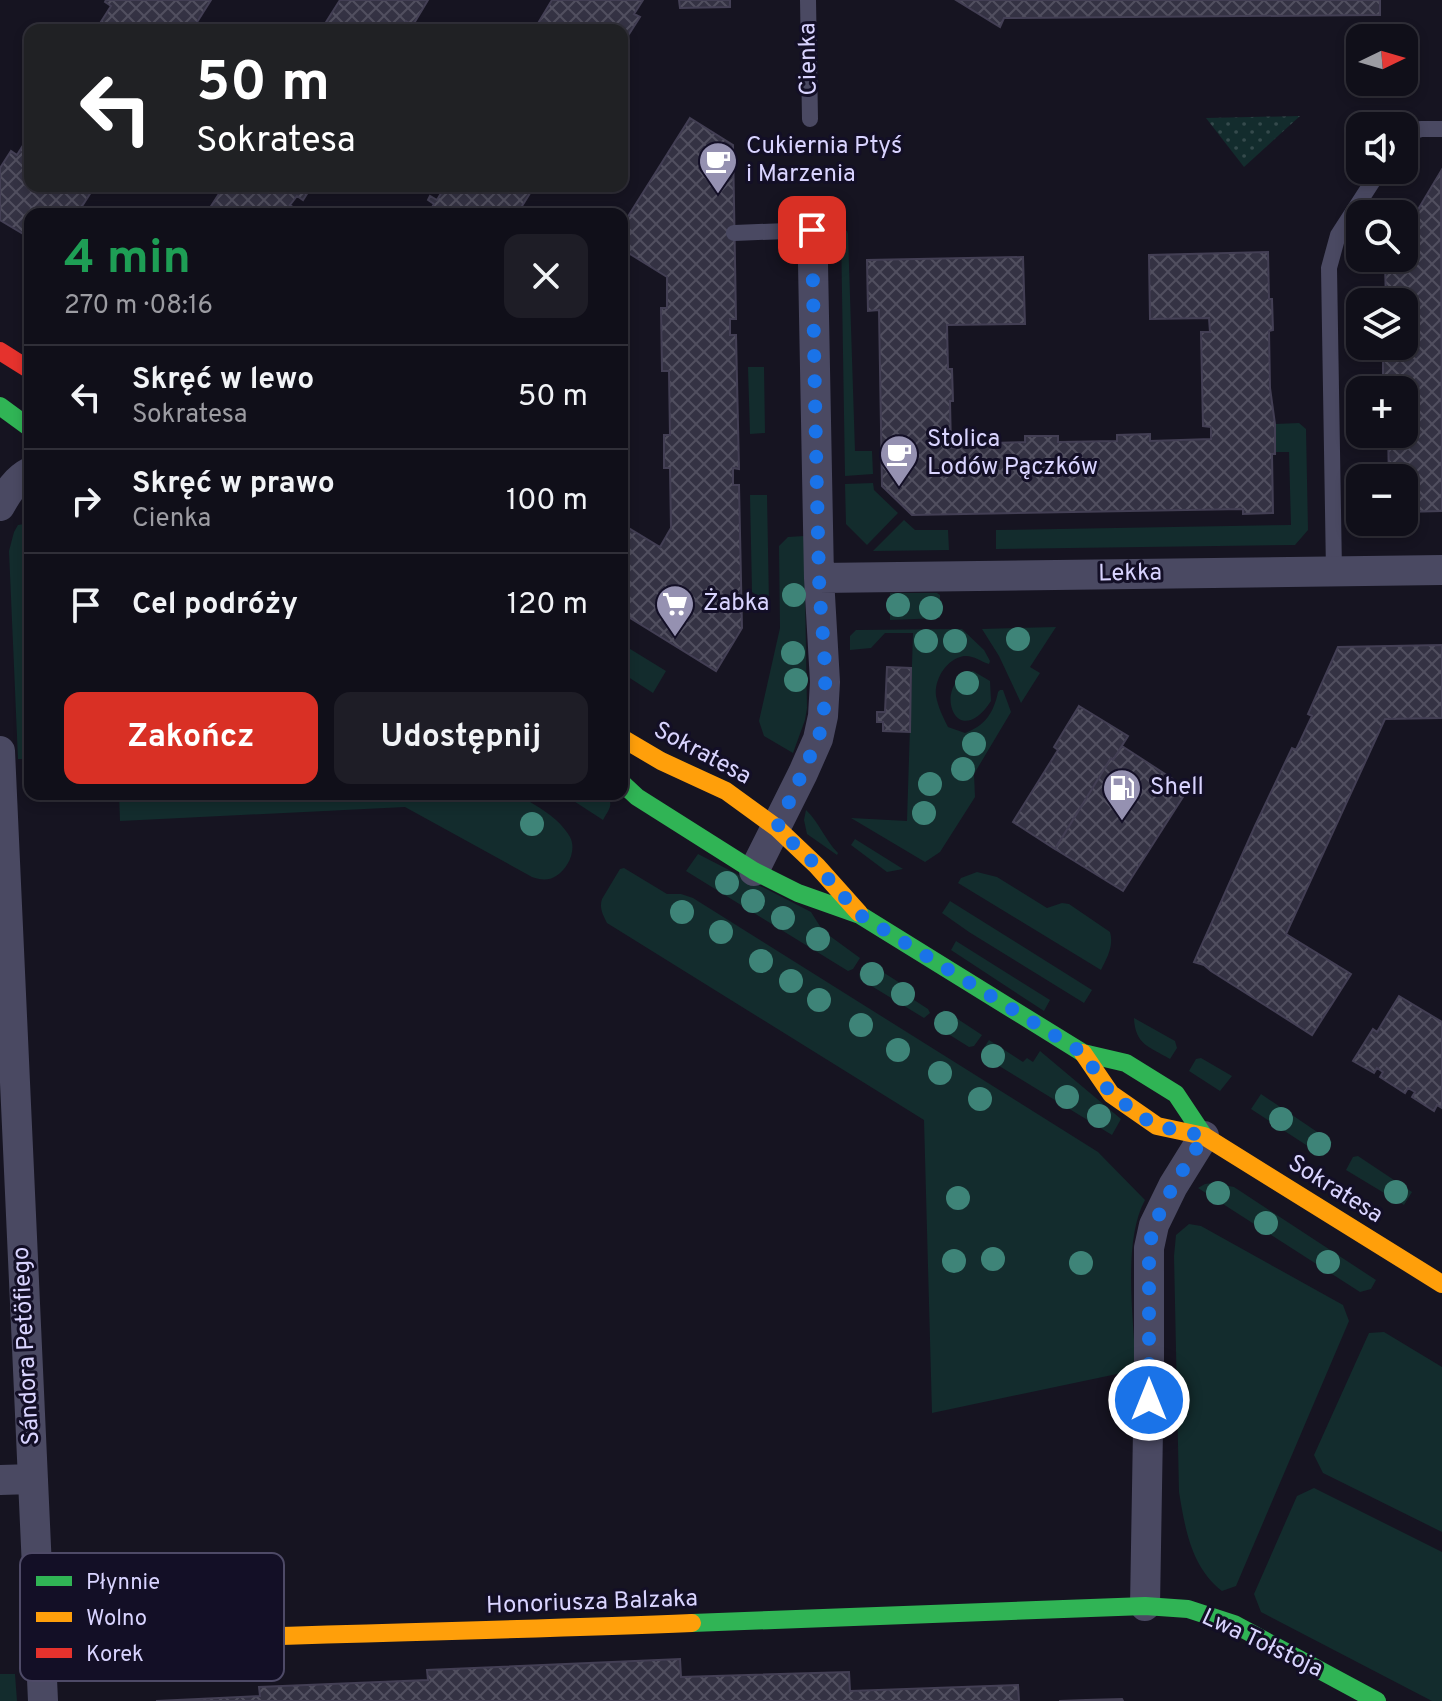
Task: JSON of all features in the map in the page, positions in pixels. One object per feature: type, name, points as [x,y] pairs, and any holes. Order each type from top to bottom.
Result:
[{"type":"street","points":[[754,871],[822,728],[825,682],[819,578],[812,220]]},
{"type":"street","points":[[0,351],[24,366]]},
{"type":"street","points":[[0,406],[24,424]]},
{"type":"street","points":[[0,506],[13,485],[24,475]]},
{"type":"street","name":"Lekka","points":[[819,578],[1442,570]]},
{"type":"street","name":"Sokratesa","points":[[628,742],[661,761],[726,791],[777,828],[817,866],[860,915]]},
{"type":"street","name":"Sándora Petöfiego","points":[[0,751],[4,928],[37,1553]]},
{"type":"street","name":"Sokratesa","points":[[628,789],[682,827],[754,871],[798,893],[860,915],[1083,1053],[1126,1063],[1176,1094],[1204,1136]]},
{"type":"street","name":"Sokratesa","points":[[1083,1053],[1111,1094],[1147,1120],[1157,1126],[1204,1136],[1442,1284]]},
{"type":"street","points":[[1145,1606],[1149,1248],[1154,1225],[1173,1186],[1204,1136]]},
{"type":"street","points":[[0,1480],[33,1479]]},
{"type":"street","name":"Honoriusza Balzaka","points":[[284,1636],[1145,1606]]},
{"type":"street","name":"Lwa Tołstoja","points":[[1145,1606],[1188,1609],[1234,1624],[1377,1701]]},
{"type":"street","name":"Sándora Petöfiego","points":[[42,1681],[43,1701]]},
{"type":"lane","name":"Cienka","points":[[808,0],[810,119]]},
{"type":"lane","points":[[1418,130],[1442,129]]},
{"type":"lane","points":[[1334,571],[1329,268],[1338,235],[1371,184]]},
{"type":"lane","points":[[734,233],[812,220]]},
{"type":"green space","points":[[1300,116],[1244,167],[1206,118]]},
{"type":"green space","points":[[841,231],[848,234],[855,451],[872,451],[873,474],[845,476]]},
{"type":"green space","points":[[748,367],[764,367],[765,433],[750,434]]},
{"type":"green space","points":[[1299,423],[1306,429],[1308,530],[1295,545],[996,549],[996,530],[1291,525],[1289,452],[1275,452],[1275,424]]},
{"type":"green space","points":[[873,483],[874,490],[898,513],[867,545],[846,524],[845,484]]},
{"type":"green space","points":[[750,495],[767,495],[769,603],[752,592]]},
{"type":"green space","points":[[904,520],[915,530],[948,530],[949,550],[873,551]]},
{"type":"green space","points":[[24,524],[24,759],[18,759],[9,551],[18,525]]},
{"type":"green space","points":[[804,536],[807,708],[793,753],[764,736],[759,721],[780,628],[779,546],[788,537]]},
{"type":"green space","points":[[890,593],[937,593],[940,595],[940,618],[890,620]]},
{"type":"green space","points":[[1056,627],[1030,667],[1040,673],[1021,703],[999,656],[982,629]]},
{"type":"green space","points":[[962,629],[984,650],[990,661],[989,664],[964,656],[952,661],[942,671],[936,696],[948,727],[965,733],[978,726],[991,712],[1000,690],[1003,690],[1011,712],[974,774],[975,797],[940,852],[925,862],[851,818],[907,821],[913,633],[885,633],[871,648],[850,650],[850,636],[856,630]]},
{"type":"green space","points":[[628,648],[666,671],[653,693],[628,677]]},
{"type":"green space","points":[[973,671],[990,681],[991,701],[978,716],[967,721],[953,711],[951,700],[953,688],[960,678]]},
{"type":"green space","points":[[119,800],[527,800],[560,824],[570,837],[572,853],[568,864],[550,879],[532,877],[405,807],[120,821]]},
{"type":"green space","points":[[572,800],[609,800],[610,807],[603,820]]},
{"type":"green space","points":[[806,810],[837,855],[807,834],[804,820]]},
{"type":"green space","points":[[855,839],[903,869],[887,872],[851,845]]},
{"type":"green space","points":[[698,854],[811,912],[823,931],[860,958],[853,969],[848,971],[686,871]]},
{"type":"green space","points":[[624,868],[667,894],[693,898],[1098,1152],[1145,1200],[1138,1217],[1132,1260],[1136,1370],[932,1413],[924,1120],[607,923],[601,908],[602,899],[620,869]]},
{"type":"green space","points":[[977,872],[997,877],[1047,908],[1069,904],[1110,932],[1108,956],[1101,970],[958,883],[961,878]]},
{"type":"green space","points":[[950,901],[1092,990],[1084,1003],[942,913]]},
{"type":"green space","points":[[956,941],[1050,1000],[1044,1011],[951,950]]},
{"type":"green space","points":[[867,962],[911,990],[914,994],[911,998],[930,1013],[924,1018],[860,979],[859,974]]},
{"type":"green space","points":[[944,1010],[982,1035],[974,1046],[969,1047],[937,1027],[936,1022]]},
{"type":"green space","points":[[1134,1018],[1175,1041],[1177,1048],[1170,1059],[1141,1040]]},
{"type":"green space","points":[[989,1040],[1023,1062],[1027,1058],[1033,1062],[1040,1051],[1121,1119],[1112,1135],[983,1056],[981,1052]]},
{"type":"green space","points":[[1201,1058],[1232,1076],[1220,1091],[1189,1071],[1196,1059]]},
{"type":"green space","points":[[1261,1094],[1332,1142],[1323,1156],[1251,1109]]},
{"type":"green space","points":[[1358,1156],[1412,1192],[1404,1205],[1346,1170],[1353,1157]]},
{"type":"green space","points":[[1212,1183],[1234,1187],[1376,1280],[1371,1289],[1360,1292],[1198,1188]]},
{"type":"green space","points":[[1189,1224],[1201,1226],[1343,1305],[1349,1321],[1236,1586],[1222,1591],[1196,1559],[1179,1492],[1174,1256],[1176,1235]]},
{"type":"green space","points":[[1384,1332],[1442,1367],[1442,1532],[1323,1473],[1314,1455],[1369,1333]]},
{"type":"green space","points":[[1314,1488],[1442,1552],[1442,1701],[1432,1701],[1261,1612],[1254,1594],[1297,1496]]},
{"type":"green space","points":[[0,1674],[15,1674],[17,1701],[0,1701]]},
{"type":"building","points":[[211,0],[196,24],[100,24],[111,6],[105,2]]},
{"type":"building","points":[[340,0],[428,0],[414,24],[406,21],[404,24],[325,24]]},
{"type":"building","points":[[552,0],[643,0],[634,14],[640,17],[628,36],[628,24],[538,24]]},
{"type":"building","points":[[679,0],[730,0],[730,7],[680,8]]},
{"type":"building","points":[[956,0],[1380,0],[1380,15],[1004,18],[1000,27]]},
{"type":"building","points":[[690,118],[733,145],[736,319],[730,319],[730,335],[736,335],[739,469],[733,468],[733,485],[739,485],[742,628],[716,671],[628,617],[628,528],[660,547],[671,528],[670,468],[664,468],[664,435],[670,435],[669,371],[662,371],[661,308],[667,308],[667,277],[628,253],[628,216]]},
{"type":"building","points":[[24,144],[24,192],[91,192],[81,208],[24,208],[24,234],[0,220],[0,168],[11,151],[17,155]]},
{"type":"building","points":[[1441,171],[1442,511],[1418,512],[1418,464],[1389,464],[1388,448],[1418,448],[1418,376],[1383,376],[1383,360],[1418,360],[1418,288],[1386,288],[1385,272],[1418,272],[1418,210]]},
{"type":"building","points":[[220,192],[308,192],[303,200],[297,196],[290,205],[294,208],[210,208]]},
{"type":"building","points":[[442,192],[531,192],[521,208],[432,208],[434,204],[428,200],[430,196],[437,200]]},
{"type":"building","points":[[1268,252],[1273,330],[1269,331],[1270,388],[1275,424],[1273,513],[1243,514],[1243,509],[912,515],[882,486],[879,310],[868,311],[867,260],[1023,257],[1025,324],[947,325],[948,369],[952,369],[951,448],[959,448],[959,444],[1025,442],[1025,436],[1058,436],[1058,442],[1117,441],[1117,435],[1150,434],[1150,441],[1211,439],[1211,427],[1203,426],[1201,332],[1210,332],[1209,318],[1150,319],[1149,255]]},
{"type":"building","points":[[1442,645],[1442,718],[1385,719],[1286,934],[1351,974],[1312,1035],[1204,965],[1194,962],[1292,748],[1296,750],[1312,716],[1308,714],[1338,647]]},
{"type":"building","points":[[887,667],[911,668],[910,732],[883,731],[883,722],[877,722],[877,712],[885,712]]},
{"type":"building","points":[[1079,706],[1128,736],[1055,849],[1013,822],[1058,750],[1054,747]]},
{"type":"building","points":[[1122,746],[1188,789],[1123,891],[1055,849],[1111,758],[1113,760]]},
{"type":"building","points":[[1399,996],[1442,1022],[1442,1108],[1437,1105],[1434,1111],[1412,1097],[1415,1092],[1408,1088],[1405,1093],[1380,1077],[1383,1072],[1377,1068],[1374,1073],[1353,1061],[1373,1029],[1377,1032]]},
{"type":"building","points":[[680,1659],[681,1677],[849,1672],[850,1691],[1018,1685],[1019,1701],[156,1701],[260,1696],[259,1687],[428,1680],[427,1670]]},
{"type":"building","points":[[1086,1700],[1123,1701],[1059,1701]]},
{"type":"traffic: fast","points":[[0,406],[24,424]]},
{"type":"traffic: fast","points":[[628,789],[754,871],[798,893],[860,915],[1083,1053],[1126,1063],[1176,1094],[1204,1136]]},
{"type":"traffic: fast","points":[[692,1623],[1145,1606],[1188,1609],[1234,1624],[1377,1701]]},
{"type":"traffic: slow","points":[[628,742],[661,761],[726,791],[777,828],[817,866],[859,913]]},
{"type":"traffic: slow","points":[[1083,1053],[1111,1094],[1157,1126],[1204,1136],[1442,1284]]},
{"type":"traffic: slow","points":[[284,1636],[692,1623]]},
{"type":"traffic: jam","points":[[0,351],[24,366]]},
{"type":"place","name":"Cukiernia Ptyś i Marzenia","points":[[718,195]]},
{"type":"place","name":"Stolica Lodów Pączków","points":[[899,488]]},
{"type":"place","name":"Żabka","points":[[675,638]]},
{"type":"place","name":"Shell","points":[[1122,822]]},
{"type":"route","points":[[812,230],[819,578],[825,702],[818,739],[777,828],[817,866],[860,915],[1083,1053],[1111,1094],[1147,1120],[1157,1126],[1204,1136],[1173,1186],[1154,1225],[1149,1248],[1149,1400]]}]
